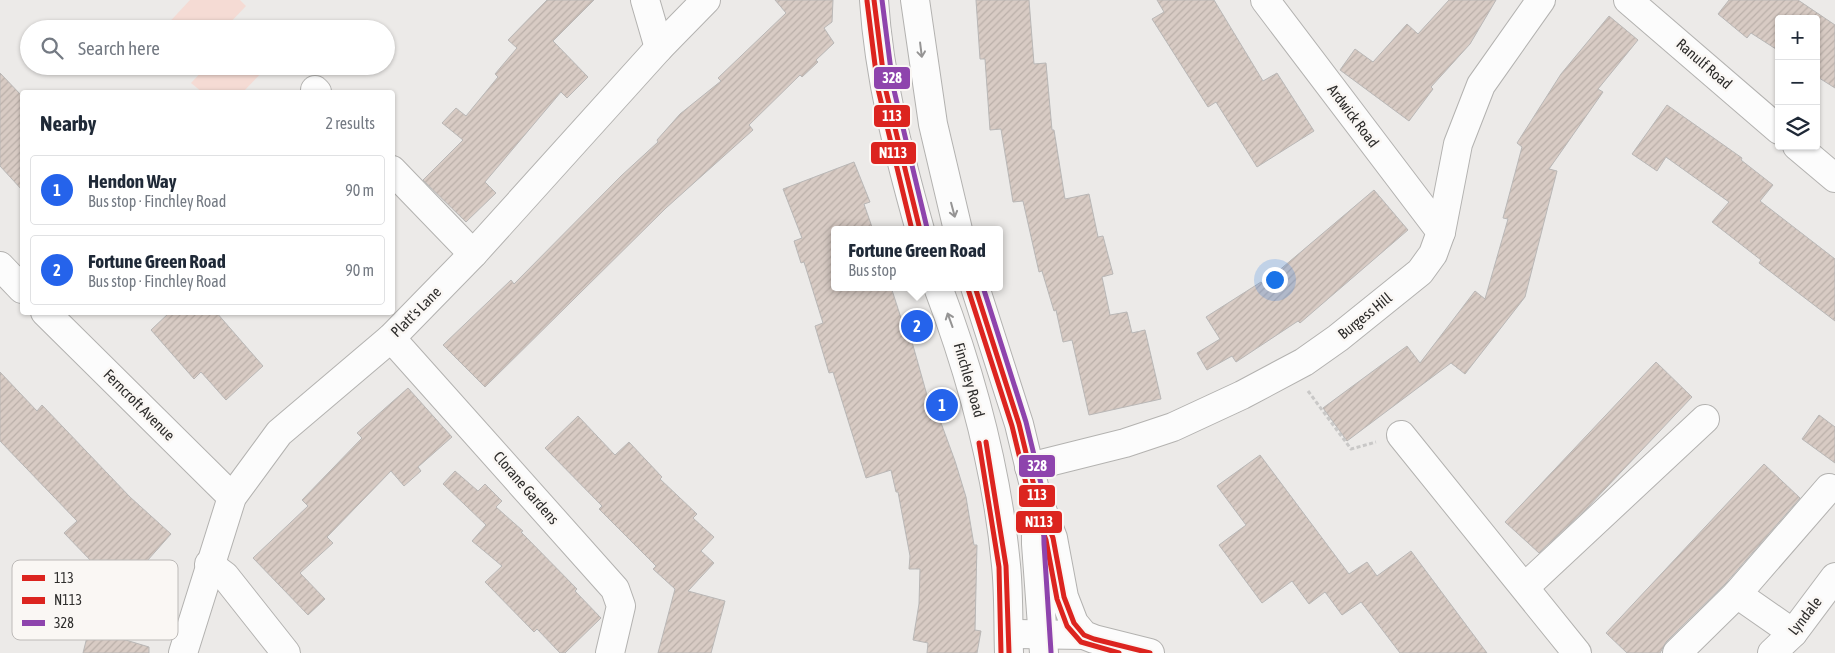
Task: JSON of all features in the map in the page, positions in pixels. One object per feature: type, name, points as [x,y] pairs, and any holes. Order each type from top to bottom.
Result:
[{"type":"main road","points":[[646,0],[659,48]]},
{"type":"main road","name":"Platt's Lane","points":[[183,653],[209,564],[232,497],[279,433],[391,338],[473,254],[659,48],[706,0]]},
{"type":"main road","points":[[874,0],[878,38],[894,130],[919,226]]},
{"type":"main road","points":[[915,0],[933,124],[957,226]]},
{"type":"main road","name":"Ardwick Road","points":[[1265,0],[1441,232]]},
{"type":"main road","name":"Burgess Hill","points":[[1029,467],[1125,443],[1173,427],[1242,395],[1291,369],[1338,338],[1420,272],[1433,254],[1441,232],[1458,144],[1481,85],[1541,0]]},
{"type":"main road","name":"Ranulf Road","points":[[1628,0],[1775,127]]},
{"type":"main road","points":[[1803,150],[1835,178]]},
{"type":"main road","points":[[395,173],[473,254]]},
{"type":"main road","points":[[0,266],[20,287]]},
{"type":"main road","name":"Finchley Road","points":[[939,291],[962,352],[988,447],[1006,566],[1009,643]]},
{"type":"main road","points":[[976,291],[1019,424],[1036,494],[1055,545],[1064,597],[1074,623],[1084,635],[1113,646],[1150,653]]},
{"type":"main road","name":"Ferncroft Avenue","points":[[48,315],[232,497]]},
{"type":"main road","name":"Clorane Gardens","points":[[391,338],[615,589],[621,606],[610,653]]},
{"type":"main road","points":[[1525,587],[1705,419]]},
{"type":"main road","points":[[1401,435],[1577,653]]},
{"type":"main road","points":[[1677,653],[1737,594],[1829,488]]},
{"type":"main road","points":[[1036,494],[1036,544],[1043,643]]},
{"type":"main road","points":[[209,564],[225,576],[286,653]]},
{"type":"main road","name":"Lyndale","points":[[1772,653],[1793,633],[1835,577]]},
{"type":"main road","points":[[1737,594],[1793,633]]},
{"type":"main road","points":[[1009,643],[1043,643],[1084,635]]},
{"type":"path","points":[[1291,369],[1351,449]]},
{"type":"shaded area","points":[[190,0],[240,0],[246,6],[233,20],[171,20]]},
{"type":"shaded area","points":[[199,75],[259,75],[245,90],[200,90],[191,83]]},
{"type":"building","points":[[547,0],[594,0],[553,41],[588,77],[567,98],[561,92],[485,182],[496,193],[466,222],[423,180],[463,140],[442,123],[456,108],[466,116],[498,77],[495,74],[517,48],[508,40]]},
{"type":"building","points":[[775,0],[833,0],[832,22],[824,28],[834,43],[816,60],[818,62],[802,77],[800,75],[749,125],[753,130],[666,208],[485,387],[443,345],[511,280],[514,284],[621,176],[658,142],[657,140],[680,114],[721,81],[718,78],[786,13]]},
{"type":"building","points":[[976,0],[1029,0],[1034,64],[1046,63],[1052,130],[1054,130],[1065,199],[1089,194],[1098,237],[1103,236],[1113,274],[1102,277],[1110,315],[1127,312],[1132,333],[1145,330],[1161,399],[1089,415],[1072,340],[1063,342],[1056,310],[1054,311],[1042,271],[1039,272],[1023,201],[1013,202],[1001,129],[990,130],[985,59],[980,59]]},
{"type":"building","points":[[1157,0],[1214,0],[1263,81],[1277,73],[1314,131],[1257,167],[1216,102],[1208,107],[1152,19],[1164,12]]},
{"type":"building","points":[[1449,0],[1496,0],[1470,44],[1431,87],[1433,89],[1409,121],[1340,70],[1355,49],[1373,62],[1407,24],[1418,34]]},
{"type":"building","points":[[1729,0],[1798,0],[1835,25],[1835,88],[1820,79],[1820,15],[1775,15],[1775,48],[1751,33],[1747,38],[1718,14]]},
{"type":"building","points":[[1609,16],[1638,40],[1598,89],[1603,92],[1549,169],[1557,171],[1525,297],[1465,374],[1451,363],[1347,441],[1323,408],[1407,346],[1420,363],[1475,291],[1485,299],[1508,219],[1503,218],[1522,147],[1517,143],[1561,74]]},
{"type":"building","points":[[0,73],[20,94],[20,188],[0,166]]},
{"type":"building","points":[[1667,105],[1742,158],[1741,160],[1773,185],[1760,201],[1835,259],[1835,321],[1759,263],[1761,260],[1712,222],[1729,202],[1666,157],[1657,171],[1632,154]]},
{"type":"building","points":[[854,162],[870,202],[864,204],[872,226],[831,226],[831,291],[892,291],[901,318],[905,317],[932,413],[937,412],[955,461],[966,497],[974,545],[977,545],[975,630],[981,631],[977,653],[927,653],[928,643],[913,640],[919,604],[920,569],[909,569],[910,556],[898,492],[896,492],[891,470],[866,478],[833,372],[829,373],[815,326],[823,323],[804,262],[801,263],[794,241],[802,238],[783,189]]},
{"type":"building","points":[[1374,190],[1408,230],[1300,323],[1298,321],[1236,362],[1232,356],[1207,370],[1197,353],[1220,339],[1206,317],[1261,282],[1263,284]]},
{"type":"building","points":[[167,315],[219,315],[263,366],[226,400],[201,372],[194,379],[151,330]]},
{"type":"building","points":[[1656,362],[1692,397],[1587,508],[1539,553],[1505,522]]},
{"type":"building","points":[[0,372],[37,411],[42,405],[130,497],[171,534],[148,560],[90,560],[64,533],[77,521],[0,441]]},
{"type":"building","points":[[408,388],[452,437],[418,467],[421,471],[404,486],[391,471],[327,537],[333,543],[300,573],[325,599],[308,615],[253,558],[308,506],[302,500],[362,438],[357,433]]},
{"type":"building","points":[[1819,415],[1835,427],[1835,463],[1802,439]]},
{"type":"building","points":[[578,416],[615,455],[629,442],[662,477],[660,479],[697,514],[693,518],[714,537],[701,551],[714,563],[688,591],[725,601],[711,653],[658,653],[675,589],[653,569],[656,566],[599,509],[602,506],[545,448]]},
{"type":"building","points":[[1260,455],[1349,574],[1367,562],[1377,576],[1411,551],[1487,653],[1400,653],[1361,602],[1342,615],[1325,592],[1309,604],[1292,581],[1262,603],[1219,545],[1246,525],[1217,486]]},
{"type":"building","points":[[1764,464],[1800,498],[1726,583],[1666,642],[1660,653],[1627,653],[1606,633]]},
{"type":"building","points":[[455,471],[478,491],[485,484],[502,501],[496,507],[523,531],[521,532],[577,589],[575,591],[601,618],[565,653],[560,653],[537,629],[534,632],[485,582],[502,566],[472,541],[486,525],[443,484]]},
{"type":"building","points":[[86,640],[126,640],[149,647],[149,653],[83,653]]},
{"type":"transit line","name":"113","points":[[874,0],[885,87],[919,226]]},
{"type":"transit line","name":"328","points":[[882,0],[893,86],[927,226]]},
{"type":"transit line","name":"N113","points":[[867,1],[878,89],[911,226]]},
{"type":"transit line","name":"N113","points":[[969,291],[1012,426],[1029,496],[1046,540],[1057,599],[1067,626],[1081,642],[1119,653]]},
{"type":"transit line","name":"113","points":[[976,291],[1019,424],[1036,494],[1053,538],[1064,597],[1074,623],[1084,635],[1094,639],[1150,653]]},
{"type":"transit line","name":"328","points":[[984,291],[1026,422],[1043,492],[1044,544],[1051,652]]},
{"type":"transit line","name":"113","points":[[986,442],[1006,566],[1009,653]]},
{"type":"transit line","name":"N113","points":[[979,443],[999,567],[1001,653]]},
{"type":"place","name":"Fortune Green Road","points":[[917,326]]},
{"type":"place","name":"Hendon Way","points":[[942,405]]}]
